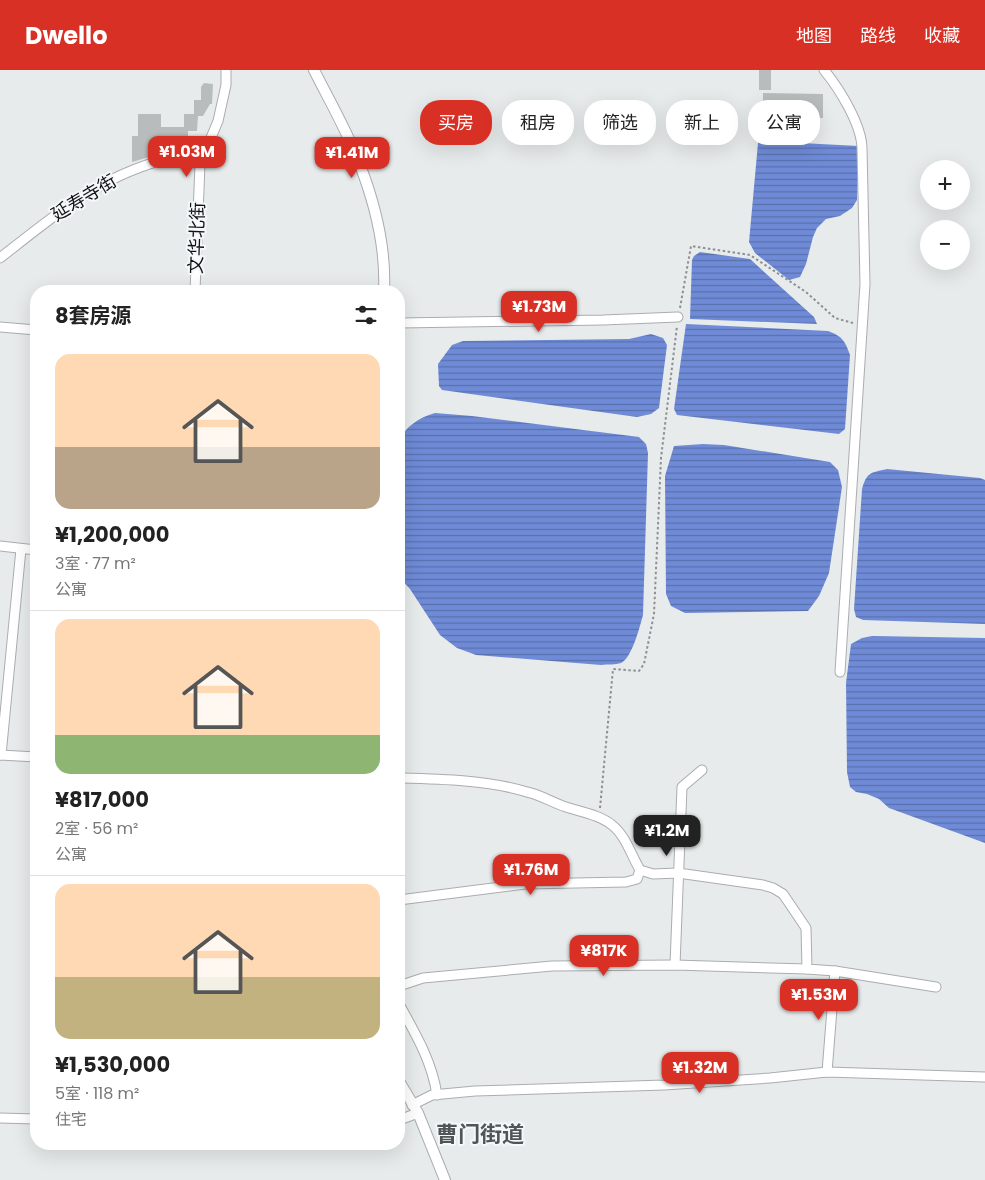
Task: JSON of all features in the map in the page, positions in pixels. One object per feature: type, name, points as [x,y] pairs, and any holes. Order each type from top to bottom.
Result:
[{"type":"street","name":"文华北街","points":[[195,285],[200,164],[218,121],[226,85],[226,70]]},
{"type":"street","points":[[314,70],[357,158],[366,182],[380,242],[384,285]]},
{"type":"street","points":[[824,70],[837,85],[860,131],[862,140],[865,284],[840,672]]},
{"type":"street","name":"延寿寺街","points":[[0,258],[54,216],[112,179],[150,163],[207,147]]},
{"type":"street","points":[[405,322],[603,320],[678,317]]},
{"type":"street","points":[[0,327],[30,330]]},
{"type":"street","points":[[0,546],[30,550]]},
{"type":"street","points":[[21,549],[0,755],[30,757]]},
{"type":"street","points":[[675,965],[682,787],[702,770]]},
{"type":"street","points":[[405,778],[445,779],[529,792],[555,804],[600,818],[611,824],[620,832],[640,870],[653,874],[678,873],[773,888],[783,894],[806,928],[808,969]]},
{"type":"street","points":[[405,899],[525,884],[626,882],[637,879],[640,870]]},
{"type":"street","points":[[405,984],[423,978],[552,966],[675,965],[808,969],[936,987]]},
{"type":"street","points":[[826,1072],[836,972]]},
{"type":"street","points":[[405,1015],[421,1043],[434,1078],[436,1095]]},
{"type":"street","points":[[405,1116],[432,1095],[474,1091],[664,1085],[770,1078],[826,1072],[985,1077]]},
{"type":"street","points":[[405,1092],[415,1109],[445,1180]]},
{"type":"street","points":[[0,1118],[30,1119]]},
{"type":"path","points":[[600,818],[613,669],[638,670],[644,664],[654,614],[661,458],[678,317],[691,246],[750,255],[806,292],[836,318],[863,326]]},
{"type":"water","points":[[820,144],[859,146],[857,200],[852,208],[840,216],[826,219],[817,228],[800,277],[789,280],[755,253],[749,242],[758,145]]},
{"type":"water","points":[[700,252],[750,259],[814,317],[817,324],[690,319],[692,260]]},
{"type":"water","points":[[686,324],[828,331],[837,335],[845,343],[850,355],[845,429],[839,434],[677,415],[674,409]]},
{"type":"water","points":[[651,334],[663,338],[667,345],[659,408],[651,414],[637,417],[442,390],[439,386],[438,364],[452,345],[463,341],[629,339]]},
{"type":"water","points":[[435,413],[472,416],[639,437],[646,444],[648,453],[643,615],[632,649],[625,660],[617,664],[601,665],[476,655],[457,648],[440,635],[405,584],[405,432],[423,417]]},
{"type":"water","points":[[724,445],[830,462],[838,470],[842,487],[829,573],[819,596],[808,611],[685,613],[671,606],[666,594],[665,476],[674,446]]},
{"type":"water","points":[[887,469],[985,480],[985,624],[863,620],[856,617],[854,609],[862,489],[870,474]]},
{"type":"water","points":[[872,636],[985,638],[985,843],[889,808],[879,799],[856,792],[850,787],[847,772],[846,683],[851,644],[862,638]]},
{"type":"building","points":[[759,70],[771,70],[771,90],[759,90]]},
{"type":"building","points":[[204,83],[213,84],[212,104],[210,104],[203,116],[198,116],[197,131],[188,131],[188,141],[173,145],[173,150],[132,162],[132,136],[138,136],[138,114],[161,114],[161,127],[184,127],[184,114],[194,114],[194,100],[201,100],[201,87]]},
{"type":"building","points":[[763,93],[823,94],[823,118],[820,118],[820,100],[763,100]]},
{"type":"district","name":"曹门街道","points":[[480,1134]]}]
